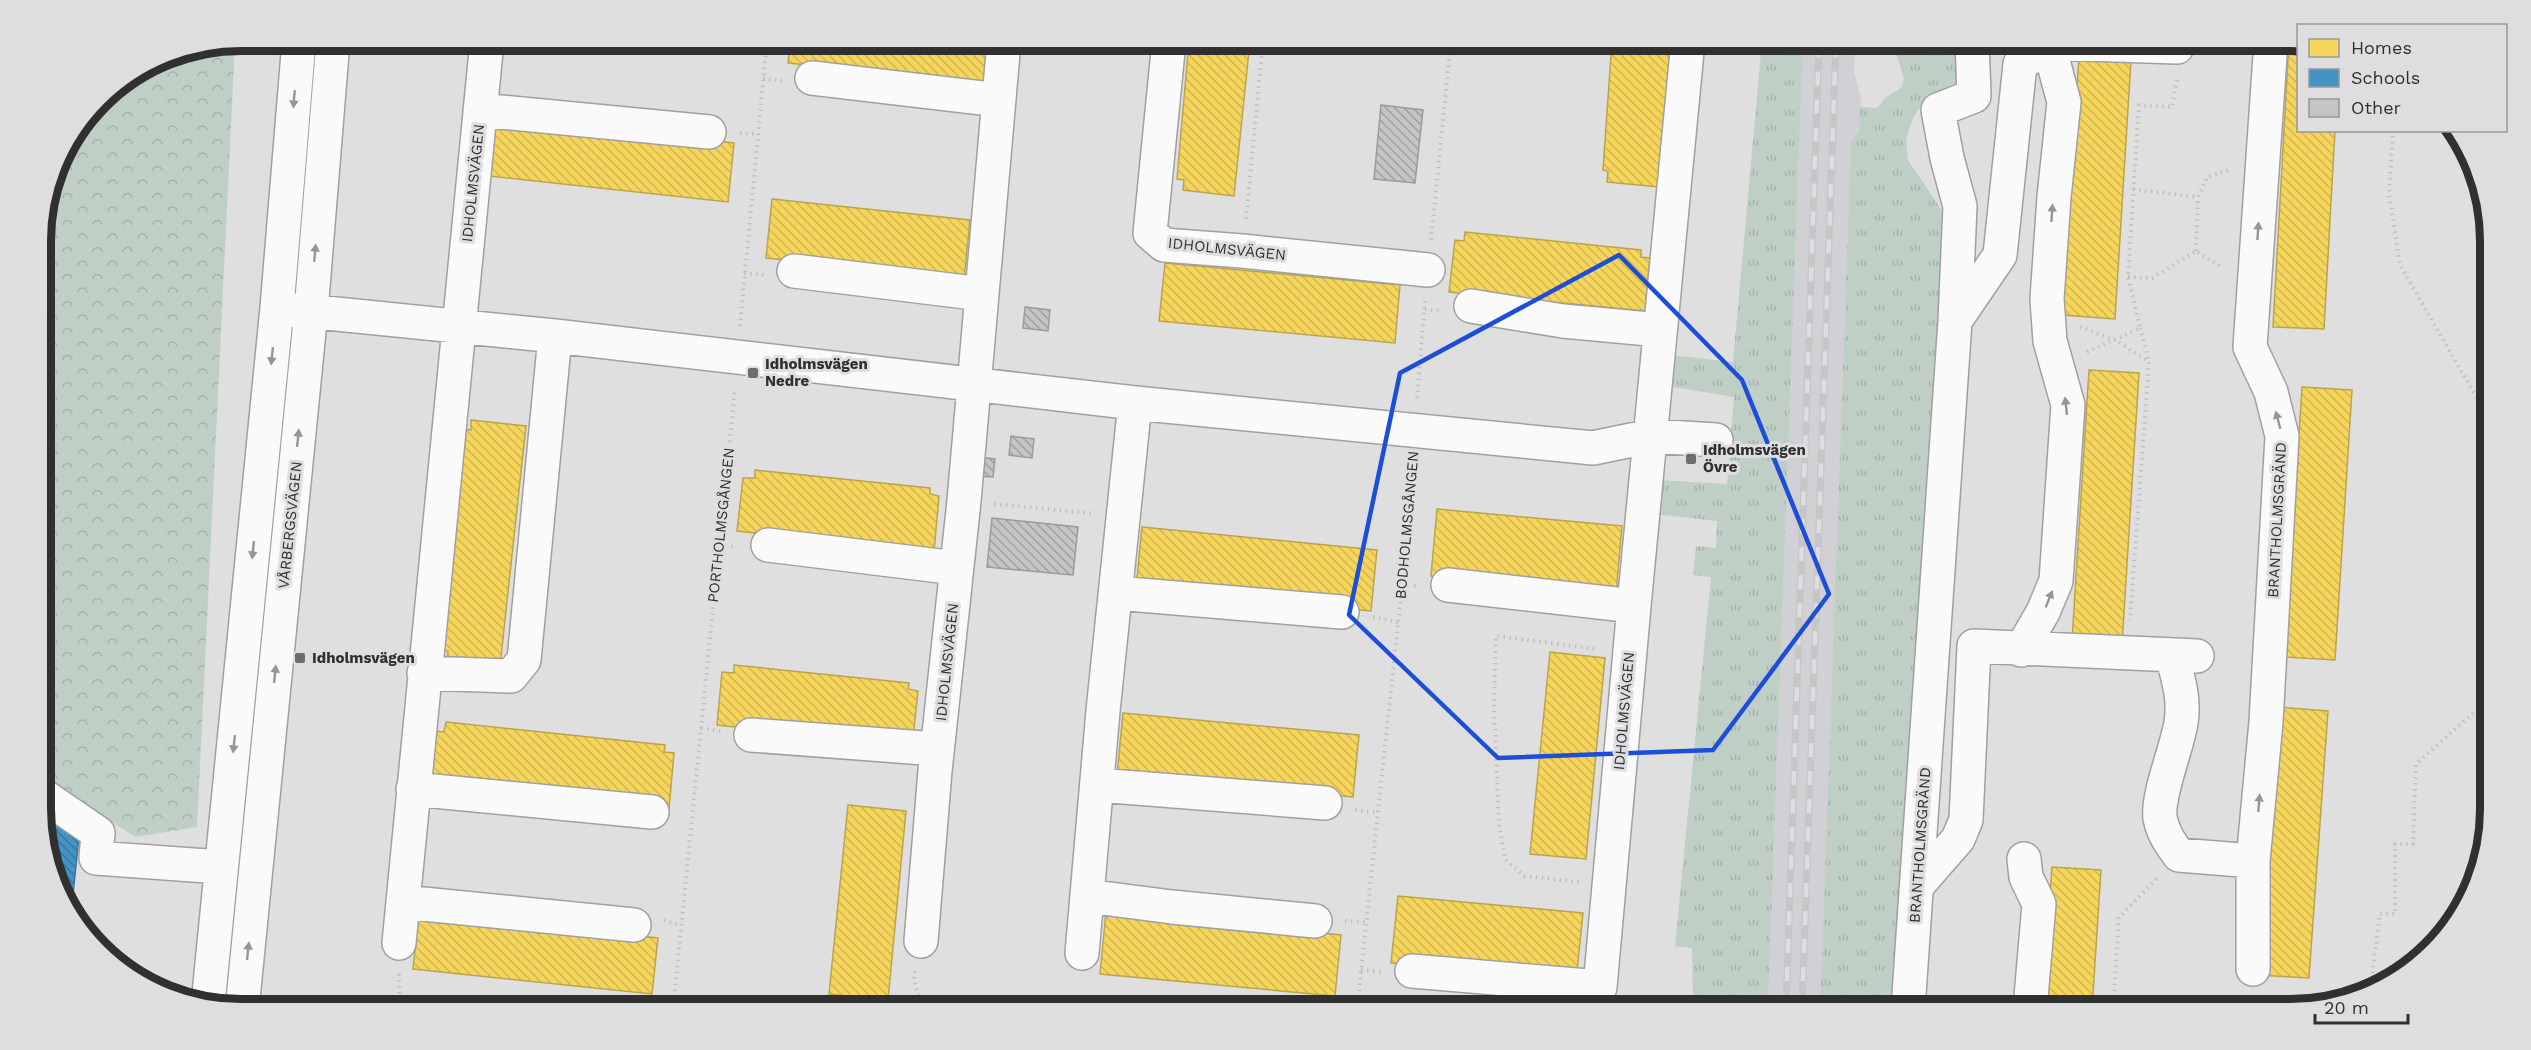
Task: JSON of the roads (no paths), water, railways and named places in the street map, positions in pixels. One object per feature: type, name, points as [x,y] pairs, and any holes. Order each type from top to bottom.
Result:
[{"type":"street","points":[[209,996],[277,308],[298,51]]},
{"type":"street","name":"VÅRBERGSVÄGEN","points":[[243,999],[311,311],[332,51]]},
{"type":"street","name":"IDHOLMSVÄGEN","points":[[399,943],[486,51]]},
{"type":"street","name":"IDHOLMSVÄGEN","points":[[921,941],[937,749],[964,501],[1003,51]]},
{"type":"street","name":"IDHOLMSVÄGEN","points":[[1168,51],[1150,233],[1164,245],[1428,270]]},
{"type":"street","name":"IDHOLMSVÄGEN","points":[[1412,971],[1600,987],[1687,51]]},
{"type":"street","name":"BRANTHOLMSGRÄND","points":[[1909,999],[1955,321],[1960,206],[1947,158],[1938,110],[1974,96],[1972,51]]},
{"type":"street","points":[[1955,321],[2000,255],[2020,64],[2041,51]]},
{"type":"street","points":[[2021,650],[2043,612],[2056,581],[2068,405],[2050,341],[2048,315],[2054,197],[2064,102],[2050,51]]},
{"type":"street","name":"BRANTHOLMSGRÄND","points":[[2253,969],[2253,861],[2266,722],[2282,436],[2271,392],[2250,347],[2270,51]]},
{"type":"street","points":[[812,78],[999,100]]},
{"type":"street","points":[[480,110],[709,132]]},
{"type":"street","points":[[794,271],[982,294]]},
{"type":"street","points":[[1471,306],[1563,321],[1660,330]]},
{"type":"street","points":[[277,308],[555,336],[1135,403],[1593,448],[1651,436],[1716,440]]},
{"type":"street","points":[[424,673],[511,676],[524,660],[555,336]]},
{"type":"street","points":[[1082,953],[1135,403]]},
{"type":"street","points":[[768,545],[956,568]]},
{"type":"street","points":[[1448,585],[1634,606]]},
{"type":"street","points":[[1116,593],[1342,612]]},
{"type":"street","points":[[1917,886],[1958,839],[1966,820],[1974,646],[2185,656],[2181,723],[2165,784],[2160,816],[2167,839],[2179,855],[2253,861]]},
{"type":"street","points":[[751,735],[937,749]]},
{"type":"street","points":[[1098,785],[1325,803]]},
{"type":"street","points":[[413,789],[652,812]]},
{"type":"street","points":[[51,801],[98,833],[96,858],[221,867]]},
{"type":"street","points":[[2024,859],[2026,877],[2039,904],[2031,999]]},
{"type":"street","points":[[1088,896],[1315,921]]},
{"type":"street","points":[[402,902],[634,925]]},
{"type":"railway","points":[[1786,999],[1819,51]]},
{"type":"railway","points":[[1802,999],[1836,51]]},
{"type":"place","name":"Idholmsvägen Nedre","points":[[753,373]]},
{"type":"place","name":"Idholmsvägen Övre","points":[[1691,459]]},
{"type":"place","name":"Idholmsvägen","points":[[300,658]]}]
